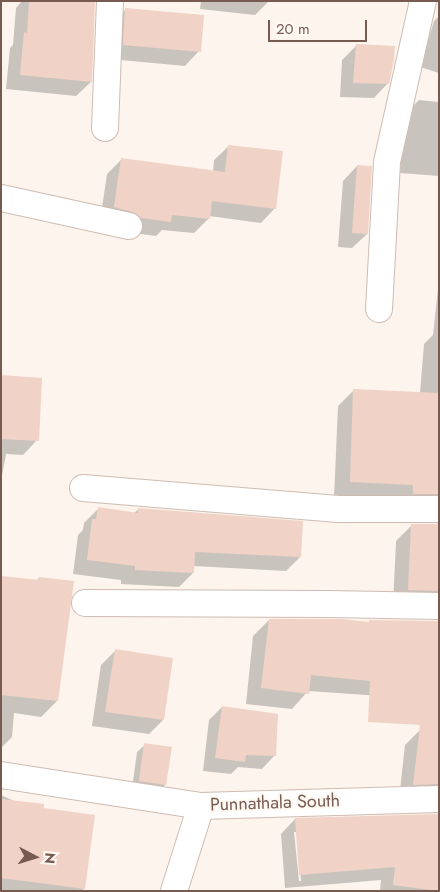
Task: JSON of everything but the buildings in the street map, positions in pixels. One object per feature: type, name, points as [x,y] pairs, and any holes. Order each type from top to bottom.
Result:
[{"type":"street","points":[[105,128],[110,1]]},
{"type":"street","points":[[379,309],[387,162],[423,1]]},
{"type":"street","points":[[1,198],[129,226]]},
{"type":"street","points":[[83,488],[338,509],[439,509]]},
{"type":"street","points":[[85,603],[439,606]]},
{"type":"street","points":[[1,775],[201,806]]},
{"type":"street","name":"Punnathala South","points":[[174,891],[201,806],[439,800]]}]
